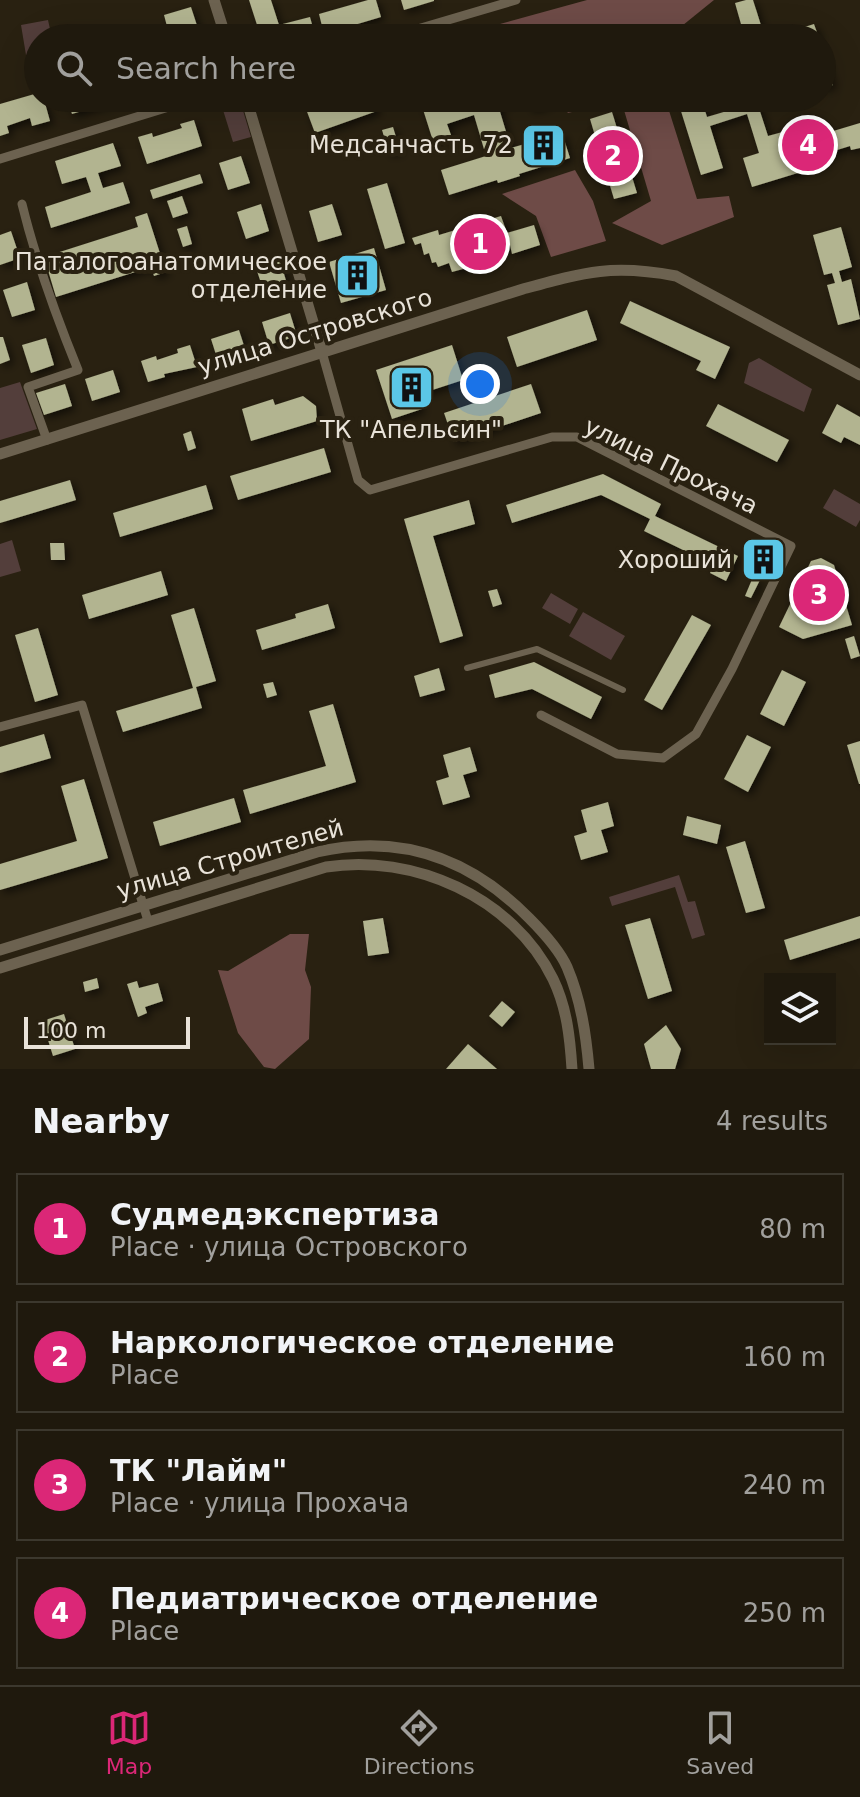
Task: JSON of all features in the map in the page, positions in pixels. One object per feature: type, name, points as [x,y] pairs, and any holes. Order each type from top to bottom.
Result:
[{"type":"street","points":[[214,0],[222,24]]},
{"type":"street","points":[[435,24],[516,0]]},
{"type":"street","points":[[0,159],[153,112]]},
{"type":"street","points":[[250,112],[322,352]]},
{"type":"street","points":[[22,204],[52,308],[78,370],[28,387],[47,440]]},
{"type":"street","name":"улица Островского","points":[[0,454],[523,289],[586,272],[624,268],[676,276],[860,375]]},
{"type":"street","name":"улица Прохача","points":[[322,352],[358,480],[370,490],[552,437],[577,437],[791,546],[732,669],[696,734],[663,758],[617,754],[541,715]]},
{"type":"street","points":[[467,668],[537,649],[623,690]]},
{"type":"street","points":[[0,727],[82,705],[148,921]]},
{"type":"street","name":"улица Строителей","points":[[0,950],[338,847],[358,844],[420,851],[456,863],[486,881],[511,899],[534,923],[566,966],[585,1025],[589,1069]]},
{"type":"street","name":"улица Строителей","points":[[0,968],[326,867],[352,862],[402,867],[452,884],[482,902],[510,924],[544,963],[555,981],[569,1026],[572,1069]]},
{"type":"street","points":[[569,1026],[585,1025]]},
{"type":"shaded area","points":[[587,0],[714,0],[684,24],[500,24]]},
{"type":"shaded area","points":[[48,20],[49,24],[26,24]]},
{"type":"shaded area","points":[[224,112],[243,112],[251,137],[233,142]]},
{"type":"shaded area","points":[[625,112],[669,112],[697,199],[729,196],[734,217],[662,245],[612,223],[651,201]]},
{"type":"shaded area","points":[[575,170],[593,201],[606,241],[551,257],[536,216],[502,194]]},
{"type":"shaded area","points":[[759,358],[812,389],[804,412],[744,383],[749,363]]},
{"type":"shaded area","points":[[20,382],[37,429],[0,440],[0,388]]},
{"type":"shaded area","points":[[834,489],[860,504],[860,520],[856,527],[823,508]]},
{"type":"shaded area","points":[[12,540],[21,571],[0,577],[0,544]]},
{"type":"shaded area","points":[[551,593],[578,609],[570,624],[542,608]]},
{"type":"shaded area","points":[[583,612],[625,636],[611,660],[569,636]]},
{"type":"shaded area","points":[[679,875],[688,902],[695,901],[705,935],[692,939],[675,887],[612,906],[609,897]]},
{"type":"shaded area","points":[[290,934],[309,934],[305,970],[311,987],[309,1039],[275,1069],[264,1067],[238,1033],[218,970],[228,971]]},
{"type":"building","points":[[249,0],[271,0],[279,24],[257,24]]},
{"type":"building","points":[[376,0],[381,17],[358,24],[322,24],[319,14]]},
{"type":"building","points":[[401,0],[434,0],[434,1],[404,10]]},
{"type":"building","points":[[753,0],[761,24],[741,24],[735,3]]},
{"type":"building","points":[[191,7],[196,24],[166,24],[164,15]]},
{"type":"building","points":[[310,17],[312,24],[283,24]]},
{"type":"building","points":[[24,97],[24,112],[48,112],[50,121],[32,126],[30,118],[7,126],[9,133],[0,136],[0,104]]},
{"type":"building","points":[[307,112],[374,112],[315,133]]},
{"type":"building","name":"Медсанчасть 72","points":[[424,112],[500,112],[511,148],[562,133],[570,158],[498,183],[497,180],[449,195],[441,170],[486,156],[474,115],[447,124],[451,135],[433,141]]},
{"type":"building","points":[[612,112],[637,193],[614,199],[590,119]]},
{"type":"building","points":[[681,112],[705,112],[707,117],[724,112],[760,112],[768,136],[786,131],[790,144],[860,123],[860,148],[851,150],[850,146],[798,162],[801,172],[752,187],[743,158],[759,153],[747,114],[710,126],[723,168],[701,175]]},
{"type":"building","points":[[194,120],[202,146],[147,164],[138,137],[152,133],[153,137],[182,128],[180,124]]},
{"type":"building","points":[[393,127],[400,150],[389,153],[382,130]]},
{"type":"building","points":[[113,143],[121,166],[98,173],[103,188],[123,182],[130,203],[51,228],[45,207],[91,192],[86,177],[62,184],[55,161]]},
{"type":"building","points":[[241,156],[250,183],[228,190],[219,163]]},
{"type":"building","points":[[200,174],[203,183],[153,199],[150,190]]},
{"type":"building","points":[[387,183],[405,243],[385,249],[367,189]]},
{"type":"building","points":[[182,196],[188,213],[173,218],[167,201]]},
{"type":"building","points":[[261,204],[269,231],[246,239],[237,212]]},
{"type":"building","points":[[332,204],[342,235],[318,242],[309,211]]},
{"type":"building","points":[[147,213],[166,272],[154,276],[151,267],[56,297],[44,257],[138,227],[135,217]]},
{"type":"building","points":[[501,216],[507,233],[534,225],[540,245],[512,254],[510,245],[460,260],[463,269],[452,272],[449,263],[438,267],[436,262],[432,263],[429,253],[424,255],[421,243],[415,245],[412,238],[438,230],[439,235]]},
{"type":"building","points":[[187,226],[192,244],[183,247],[177,229]]},
{"type":"building","points":[[841,227],[852,267],[839,271],[842,282],[851,279],[860,319],[838,325],[827,285],[835,283],[832,273],[824,275],[813,235]]},
{"type":"building","points":[[11,231],[20,258],[0,265],[0,235]]},
{"type":"building","name":"Паталогоанатомическое отделение","points":[[374,248],[386,290],[341,303],[329,262]]},
{"type":"building","points":[[279,257],[287,284],[264,292],[255,265]]},
{"type":"building","points":[[27,282],[35,310],[12,317],[3,290]]},
{"type":"building","points":[[630,301],[730,347],[715,379],[696,370],[701,361],[620,323]]},
{"type":"building","points":[[587,310],[597,340],[517,367],[507,337]]},
{"type":"building","points":[[290,313],[297,336],[269,345],[262,322]]},
{"type":"building","points":[[239,330],[246,352],[218,361],[211,339]]},
{"type":"building","points":[[0,337],[3,337],[10,360],[0,364]]},
{"type":"building","points":[[46,338],[54,365],[31,373],[22,345]]},
{"type":"building","points":[[190,345],[197,367],[164,374],[165,377],[148,382],[141,361],[156,356],[157,360]]},
{"type":"building","name":"ТК \"Апельсин\"","points":[[452,345],[463,380],[417,395],[422,409],[392,419],[376,370]]},
{"type":"building","points":[[113,370],[120,392],[92,401],[85,379]]},
{"type":"building","points":[[65,384],[72,406],[44,415],[36,393]]},
{"type":"building","points":[[531,384],[541,413],[454,442],[444,413]]},
{"type":"building","points":[[303,396],[316,406],[317,421],[251,441],[242,409],[273,399],[275,405]]},
{"type":"building","points":[[718,404],[789,440],[777,462],[706,426]]},
{"type":"building","points":[[837,404],[860,417],[860,445],[844,437],[841,443],[822,433]]},
{"type":"building","points":[[191,431],[196,448],[188,451],[183,434]]},
{"type":"building","points":[[324,448],[331,472],[238,500],[230,476]]},
{"type":"building","points":[[603,474],[661,504],[655,516],[738,556],[726,581],[710,573],[714,565],[644,531],[650,519],[601,495],[512,523],[506,505]]},
{"type":"building","points":[[70,480],[76,500],[0,523],[0,501]]},
{"type":"building","points":[[206,485],[213,509],[120,537],[113,513]]},
{"type":"building","points":[[469,500],[475,524],[433,536],[463,636],[440,643],[404,519]]},
{"type":"building","points":[[50,543],[64,543],[65,560],[51,560]]},
{"type":"building","name":"Хороший","points":[[757,552],[774,561],[770,568],[753,559]]},
{"type":"building","points":[[821,558],[834,565],[852,625],[803,639],[779,627],[811,561]]},
{"type":"building","points":[[161,571],[168,595],[89,619],[82,595]]},
{"type":"building","points":[[753,577],[760,580],[751,598],[745,596]]},
{"type":"building","points":[[497,589],[502,604],[493,607],[488,591]]},
{"type":"building","points":[[328,604],[335,628],[262,650],[256,630]]},
{"type":"building","points":[[194,608],[216,681],[196,687],[202,708],[123,732],[116,711],[193,688],[171,615]]},
{"type":"building","points":[[692,615],[711,625],[662,710],[644,700]]},
{"type":"building","points":[[38,628],[58,695],[35,702],[15,635]]},
{"type":"building","points":[[854,636],[860,656],[851,659],[845,639]]},
{"type":"building","points":[[534,662],[602,697],[591,719],[532,689],[495,698],[489,675]]},
{"type":"building","points":[[439,668],[445,690],[420,697],[414,676]]},
{"type":"building","points":[[782,670],[806,682],[784,726],[760,714]]},
{"type":"building","points":[[273,682],[277,695],[267,698],[263,684]]},
{"type":"building","points":[[333,704],[356,782],[250,814],[243,790],[326,766],[309,711]]},
{"type":"building","points":[[44,734],[51,758],[0,773],[0,747]]},
{"type":"building","points":[[747,735],[771,747],[748,792],[724,779]]},
{"type":"building","points":[[860,741],[860,784],[859,784],[847,745]]},
{"type":"building","points":[[470,747],[477,771],[463,775],[470,797],[443,805],[436,781],[449,777],[443,755]]},
{"type":"building","points":[[84,779],[108,858],[0,890],[0,864],[77,841],[61,786]]},
{"type":"building","points":[[234,798],[241,822],[160,846],[153,822]]},
{"type":"building","points":[[608,802],[614,826],[601,830],[608,852],[581,860],[574,836],[587,832],[581,810]]},
{"type":"building","points":[[687,816],[721,825],[717,844],[683,835]]},
{"type":"building","points":[[745,841],[765,908],[746,913],[726,847]]},
{"type":"building","points":[[860,916],[860,938],[790,960],[784,940]]},
{"type":"building","points":[[383,918],[389,953],[368,956],[363,921]]},
{"type":"building","points":[[650,918],[672,991],[648,999],[625,925]]},
{"type":"building","points":[[97,978],[99,988],[85,992],[83,982]]},
{"type":"building","points":[[137,981],[139,988],[158,983],[163,1001],[145,1007],[147,1013],[138,1017],[127,984]]},
{"type":"building","points":[[502,1001],[515,1012],[502,1027],[489,1016]]},
{"type":"building","points":[[64,1014],[75,1049],[53,1056],[42,1021]]},
{"type":"building","points":[[666,1025],[681,1049],[675,1069],[651,1069],[644,1044]]},
{"type":"building","points":[[468,1044],[497,1069],[446,1069]]},
{"type":"place","name":"Медсанчасть 72","points":[[544,145]]},
{"type":"place","name":"Педиатрическое отделение","points":[[808,145]]},
{"type":"place","name":"Наркологическое отделение","points":[[613,156]]},
{"type":"place","name":"Судмедэкспертиза","points":[[480,244]]},
{"type":"place","name":"Паталогоанатомическое отделение","points":[[358,276]]},
{"type":"place","name":"ТК \"Апельсин\"","points":[[411,388]]},
{"type":"place","name":"Хороший","points":[[763,560]]},
{"type":"place","name":"ТК \"Лайм\"","points":[[819,595]]}]
